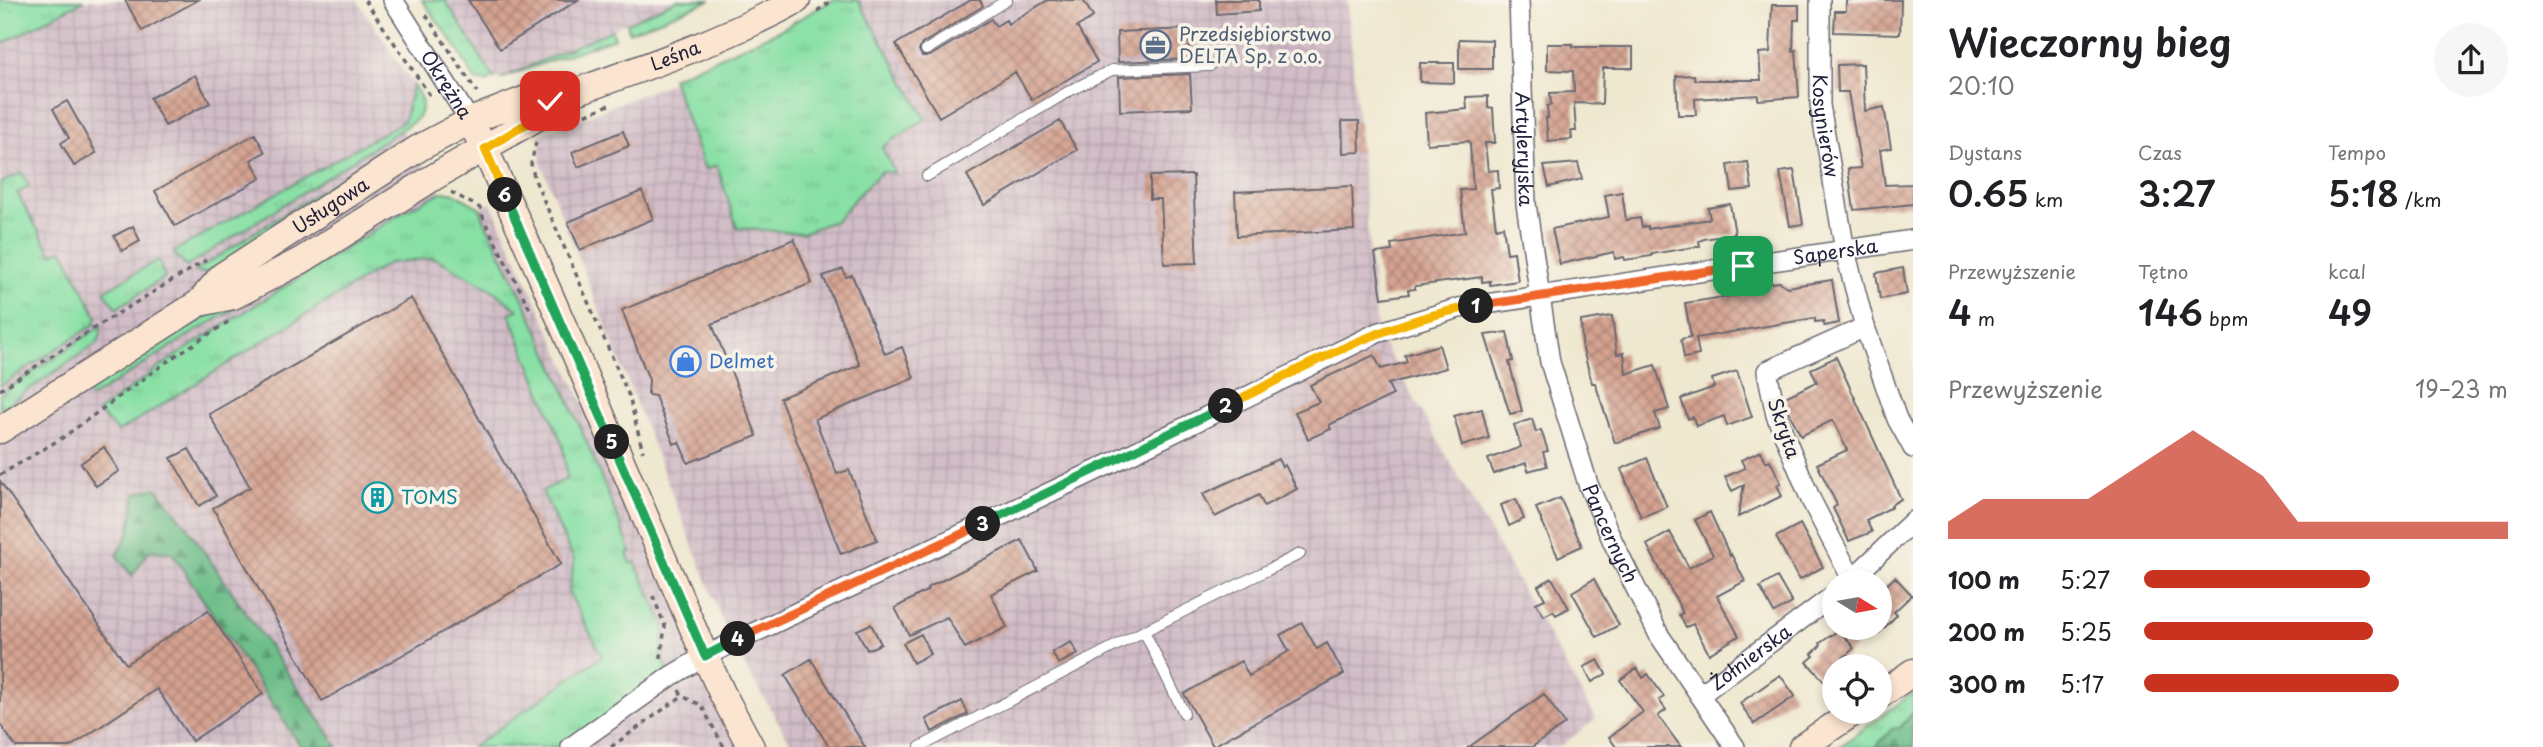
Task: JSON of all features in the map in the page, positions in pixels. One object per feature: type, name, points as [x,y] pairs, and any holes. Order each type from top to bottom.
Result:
[{"type":"street","name":"Okrężna","points":[[393,0],[485,149],[705,656],[751,747]]},
{"type":"street","name":"Artyleryjska","points":[[1519,0],[1527,204],[1539,296]]},
{"type":"street","name":"Kosynierów","points":[[1820,0],[1820,106],[1845,251]]},
{"type":"street","name":"Leśna","points":[[470,121],[529,98],[550,101],[678,55],[770,15],[807,6]]},
{"type":"street","name":"Leśna","points":[[485,149],[536,118],[550,101]]},
{"type":"street","name":"Usługowa","points":[[0,430],[199,303],[222,276],[419,148],[470,121]]},
{"type":"street","name":"Usługowa","points":[[199,303],[233,296],[302,260],[434,177],[485,149]]},
{"type":"street","name":"Saperska","points":[[571,747],[671,676],[705,656],[1114,462],[1377,333],[1459,309],[1913,240]]},
{"type":"street","points":[[1845,251],[1865,327],[1897,419],[1913,448]]},
{"type":"street","name":"Pancernych","points":[[1539,296],[1550,362],[1588,484],[1613,542],[1659,635],[1735,747]]},
{"type":"street","name":"Skryta","points":[[1845,570],[1811,500],[1776,415],[1767,371],[1865,327]]},
{"type":"street","points":[[1862,570],[1913,521]]},
{"type":"street","name":"Żołnierska","points":[[1700,695],[1822,606]]},
{"type":"street","points":[[1892,687],[1913,672]]},
{"type":"street","points":[[1802,747],[1836,724]]},
{"type":"lane","points":[[926,50],[1007,0]]},
{"type":"lane","points":[[928,176],[1071,90],[1112,70],[1210,66]]},
{"type":"lane","points":[[920,747],[1300,554]]},
{"type":"lane","points":[[1144,631],[1184,713]]},
{"type":"path","points":[[365,0],[432,99]]},
{"type":"path","points":[[807,6],[833,0]]},
{"type":"path","points":[[423,9],[477,92]]},
{"type":"path","points":[[555,127],[612,104]]},
{"type":"path","points":[[539,135],[531,164],[535,180],[629,396],[647,463]]},
{"type":"path","points":[[441,192],[452,192],[480,208],[536,320]]},
{"type":"path","points":[[0,390],[93,328],[216,254]]},
{"type":"path","points":[[0,475],[62,438],[175,356],[233,319]]},
{"type":"path","points":[[650,588],[665,626],[661,657],[682,696],[701,705],[723,747]]},
{"type":"path","points":[[611,747],[682,696]]},
{"type":"shaded area","points":[[0,0],[357,0],[413,85],[404,120],[398,124],[440,192],[452,192],[480,208],[491,203],[741,747],[0,747]]},
{"type":"shaded area","points":[[445,0],[677,0],[500,79],[494,78]]},
{"type":"shaded area","points":[[848,0],[1347,0],[1377,333],[1596,719],[1559,747],[793,747],[731,642],[541,163],[539,135],[802,31]]},
{"type":"green space","points":[[0,0],[84,0],[0,45]]},
{"type":"green space","points":[[422,0],[445,0],[494,78],[486,82],[475,80],[457,48]]},
{"type":"green space","points":[[677,0],[711,0],[629,32],[627,23]]},
{"type":"green space","points":[[833,0],[858,0],[926,119],[882,147],[895,173],[882,171],[837,220],[802,233],[737,228],[717,165],[705,170],[672,78],[774,33]]},
{"type":"green space","points":[[612,30],[615,38],[500,79]]},
{"type":"green space","points":[[413,85],[422,102],[416,120],[186,267],[173,252],[404,121]]},
{"type":"green space","points":[[401,139],[404,146],[212,271],[195,271]]},
{"type":"green space","points":[[22,173],[29,186],[17,193],[51,253],[63,250],[97,317],[95,324],[0,386],[0,183]]},
{"type":"green space","points":[[441,192],[452,192],[480,208],[580,426],[631,552],[627,554],[631,563],[635,562],[665,626],[661,656],[671,676],[571,747],[473,747],[602,656],[569,593],[574,560],[542,491],[567,479],[563,446],[509,313],[518,310],[491,289],[435,258],[389,263],[118,432],[98,412],[175,356],[406,210]]},
{"type":"green space","points":[[158,260],[165,277],[117,308],[104,291]]},
{"type":"green space","points":[[290,277],[186,337],[91,398],[86,391],[165,340],[219,310]]},
{"type":"green space","points":[[101,326],[97,343],[0,409],[0,394]]},
{"type":"green space","points":[[156,488],[184,522],[338,747],[301,747],[172,553],[150,550],[132,576],[117,556],[129,532],[136,493]]},
{"type":"green space","points":[[1913,693],[1913,712],[1900,728],[1892,729],[1876,747],[1839,747],[1871,724],[1892,724],[1892,708]]},
{"type":"green space","points":[[1913,712],[1913,747],[1876,747],[1892,729],[1900,728]]},
{"type":"building","points":[[125,0],[198,0],[142,31]]},
{"type":"building","points":[[468,0],[578,0],[500,49]]},
{"type":"building","points":[[971,0],[980,0],[983,6],[922,44],[919,50],[922,56],[930,56],[991,19],[996,26],[1006,20],[1008,24],[1048,0],[1083,0],[1093,17],[1077,27],[1097,62],[1032,100],[1015,72],[939,117],[896,44]]},
{"type":"building","points":[[1216,0],[1259,0],[1259,11],[1217,14]]},
{"type":"building","points":[[1846,0],[1901,0],[1900,34],[1834,32],[1835,11],[1846,11]]},
{"type":"building","points":[[1772,5],[1799,5],[1799,20],[1794,20],[1793,51],[1796,50],[1799,97],[1758,100],[1758,95],[1695,99],[1696,115],[1678,115],[1676,76],[1694,75],[1695,80],[1761,80],[1759,53],[1770,52]]},
{"type":"building","points":[[1189,29],[1190,59],[1118,62],[1117,32]]},
{"type":"building","points":[[1459,39],[1492,40],[1492,69],[1459,69]]},
{"type":"building","points":[[1547,44],[1633,47],[1633,68],[1603,68],[1602,104],[1574,103],[1576,131],[1571,131],[1572,139],[1548,141],[1546,118],[1547,106],[1551,105],[1550,93],[1574,92],[1573,71],[1547,70]]},
{"type":"building","points":[[1420,63],[1454,63],[1454,83],[1420,82]]},
{"type":"building","points":[[1863,64],[1865,111],[1884,107],[1891,148],[1880,150],[1885,185],[1913,184],[1913,204],[1854,210],[1848,169],[1861,168],[1848,92],[1838,92],[1837,65]]},
{"type":"building","points":[[1190,74],[1192,108],[1120,111],[1119,77]]},
{"type":"building","points":[[195,75],[210,103],[165,126],[150,98]]},
{"type":"building","points":[[1488,96],[1488,108],[1493,108],[1495,143],[1485,143],[1488,171],[1498,170],[1499,188],[1491,189],[1496,228],[1503,226],[1507,253],[1514,252],[1518,281],[1490,285],[1490,281],[1482,282],[1482,277],[1415,286],[1415,289],[1408,290],[1409,294],[1382,298],[1375,253],[1392,251],[1391,244],[1465,232],[1460,190],[1473,189],[1469,141],[1427,144],[1425,113],[1467,109],[1466,97]]},
{"type":"building","points":[[67,101],[96,153],[74,166],[61,143],[69,138],[53,109]]},
{"type":"building","points":[[1060,121],[1077,150],[984,205],[967,175]]},
{"type":"building","points":[[1342,121],[1359,121],[1360,152],[1343,153]]},
{"type":"building","points":[[623,131],[629,146],[578,167],[572,152]]},
{"type":"building","points":[[255,134],[265,152],[251,160],[261,178],[175,226],[155,191]]},
{"type":"building","points":[[1748,162],[1752,189],[1732,191],[1728,165]]},
{"type":"building","points":[[1578,163],[1582,179],[1549,187],[1544,166]]},
{"type":"building","points":[[1794,170],[1803,224],[1790,226],[1780,172]]},
{"type":"building","points":[[1193,175],[1197,263],[1164,264],[1161,199],[1150,199],[1150,176]]},
{"type":"building","points":[[1352,186],[1354,230],[1237,236],[1235,192]]},
{"type":"building","points":[[642,191],[653,219],[580,250],[568,222]]},
{"type":"building","points":[[1622,192],[1626,220],[1640,218],[1642,227],[1648,226],[1648,229],[1710,219],[1708,208],[1730,204],[1735,234],[1704,239],[1699,241],[1700,246],[1652,256],[1615,259],[1614,252],[1560,264],[1552,229],[1609,217],[1605,195]]},
{"type":"building","points":[[133,226],[140,241],[122,251],[114,236]]},
{"type":"building","points":[[794,239],[812,283],[712,324],[757,436],[688,463],[679,442],[674,444],[655,396],[648,395],[649,380],[622,310]]},
{"type":"building","points":[[1903,268],[1907,294],[1880,299],[1876,273]]},
{"type":"building","points":[[843,269],[846,277],[852,275],[885,354],[902,347],[914,378],[815,419],[837,474],[849,470],[877,540],[841,554],[780,398],[860,365],[823,276]]},
{"type":"building","points":[[1832,280],[1839,323],[1824,326],[1823,321],[1815,322],[1815,318],[1696,338],[1699,355],[1684,358],[1681,339],[1691,337],[1685,303],[1750,293],[1756,285],[1780,282],[1787,287]]},
{"type":"building","name":"TOMS","points":[[411,298],[561,564],[322,701],[213,508],[250,487],[209,414]]},
{"type":"building","points":[[1612,316],[1617,354],[1624,353],[1626,374],[1655,365],[1669,409],[1655,413],[1660,428],[1615,443],[1595,383],[1592,383],[1582,346],[1581,321]]},
{"type":"building","points":[[1507,332],[1513,361],[1509,362],[1522,411],[1510,414],[1485,335]]},
{"type":"building","points":[[1439,345],[1446,368],[1388,384],[1393,395],[1329,425],[1331,429],[1308,439],[1295,412],[1319,402],[1310,385],[1374,355],[1381,369],[1407,362],[1405,355]]},
{"type":"building","points":[[1836,357],[1901,499],[1891,505],[1892,507],[1866,520],[1872,532],[1849,541],[1833,508],[1837,505],[1817,464],[1847,450],[1833,420],[1801,436],[1787,409],[1785,397],[1817,382],[1811,369]]},
{"type":"building","points":[[1737,371],[1752,417],[1727,426],[1724,416],[1696,426],[1693,417],[1688,419],[1681,399],[1714,387],[1712,379]]},
{"type":"building","points":[[1482,409],[1489,438],[1462,446],[1454,416]]},
{"type":"building","points":[[1532,419],[1536,432],[1541,430],[1548,451],[1543,452],[1547,466],[1528,471],[1526,463],[1494,474],[1488,459],[1521,447],[1514,425]]},
{"type":"building","points":[[104,447],[119,471],[96,486],[81,463]]},
{"type":"building","points":[[189,449],[216,496],[199,506],[171,458]]},
{"type":"building","points":[[1761,451],[1766,462],[1770,460],[1781,483],[1777,485],[1782,496],[1738,517],[1744,485],[1732,491],[1725,477],[1745,468],[1741,460]]},
{"type":"building","points":[[1647,458],[1667,507],[1641,517],[1621,469]]},
{"type":"building","points":[[1278,459],[1282,467],[1285,465],[1297,489],[1264,506],[1259,495],[1215,517],[1203,494]]},
{"type":"building","points":[[0,481],[126,664],[208,611],[263,694],[192,741],[157,689],[70,747],[16,747],[0,724]]},
{"type":"building","points":[[1560,498],[1582,546],[1558,557],[1536,508]]},
{"type":"building","points":[[1516,499],[1524,519],[1509,526],[1501,505]]},
{"type":"building","points":[[1710,512],[1745,581],[1717,596],[1739,636],[1709,654],[1693,624],[1686,627],[1679,615],[1683,613],[1647,545],[1670,532],[1689,568],[1713,555],[1695,520]]},
{"type":"building","points":[[1800,524],[1823,567],[1799,580],[1776,537]]},
{"type":"building","points":[[1022,540],[1038,571],[991,594],[1007,627],[965,648],[947,617],[909,635],[895,608],[928,590],[927,588]]},
{"type":"building","points":[[1777,577],[1792,603],[1774,613],[1760,587]]},
{"type":"building","points":[[1895,577],[1912,595],[1894,612],[1897,615],[1892,620],[1892,580]]},
{"type":"building","points":[[1552,578],[1569,608],[1556,615],[1553,611],[1544,616],[1536,603],[1545,599],[1538,586]]},
{"type":"building","points":[[1594,579],[1619,625],[1597,637],[1572,592]]},
{"type":"building","points":[[1302,623],[1317,649],[1327,643],[1344,674],[1213,746],[1184,694],[1241,661],[1249,676],[1289,651],[1280,635]]},
{"type":"building","points":[[871,624],[881,644],[867,650],[857,630]]},
{"type":"building","points":[[921,634],[930,654],[913,663],[903,643]]},
{"type":"building","points":[[1824,640],[1847,640],[1854,648],[1848,654],[1822,654],[1822,679],[1807,662],[1814,656],[1812,654]]},
{"type":"building","points":[[1071,642],[1078,654],[1058,664],[1052,652]]},
{"type":"building","points":[[811,659],[865,747],[829,747],[785,675]]},
{"type":"building","points":[[1598,660],[1606,674],[1592,682],[1584,667]]},
{"type":"building","points":[[1637,668],[1643,678],[1648,674],[1664,697],[1659,700],[1666,710],[1658,716],[1681,747],[1616,747],[1609,737],[1643,712],[1620,680]]},
{"type":"building","points":[[1780,675],[1795,696],[1754,724],[1740,703]]},
{"type":"building","points":[[1544,694],[1565,724],[1532,747],[1469,747]]},
{"type":"building","points":[[962,701],[968,714],[932,732],[926,719]]},
{"type":"place","name":"Przedsiębiorstwo DELTA Sp. z o.o.","points":[[1156,45]]},
{"type":"place","name":"Delmet","points":[[686,361]]},
{"type":"place","name":"TOMS","points":[[378,497]]},
{"type":"route","points":[[550,101],[536,118],[485,149],[705,656],[1114,462],[1377,333],[1459,309],[1743,266]]}]
